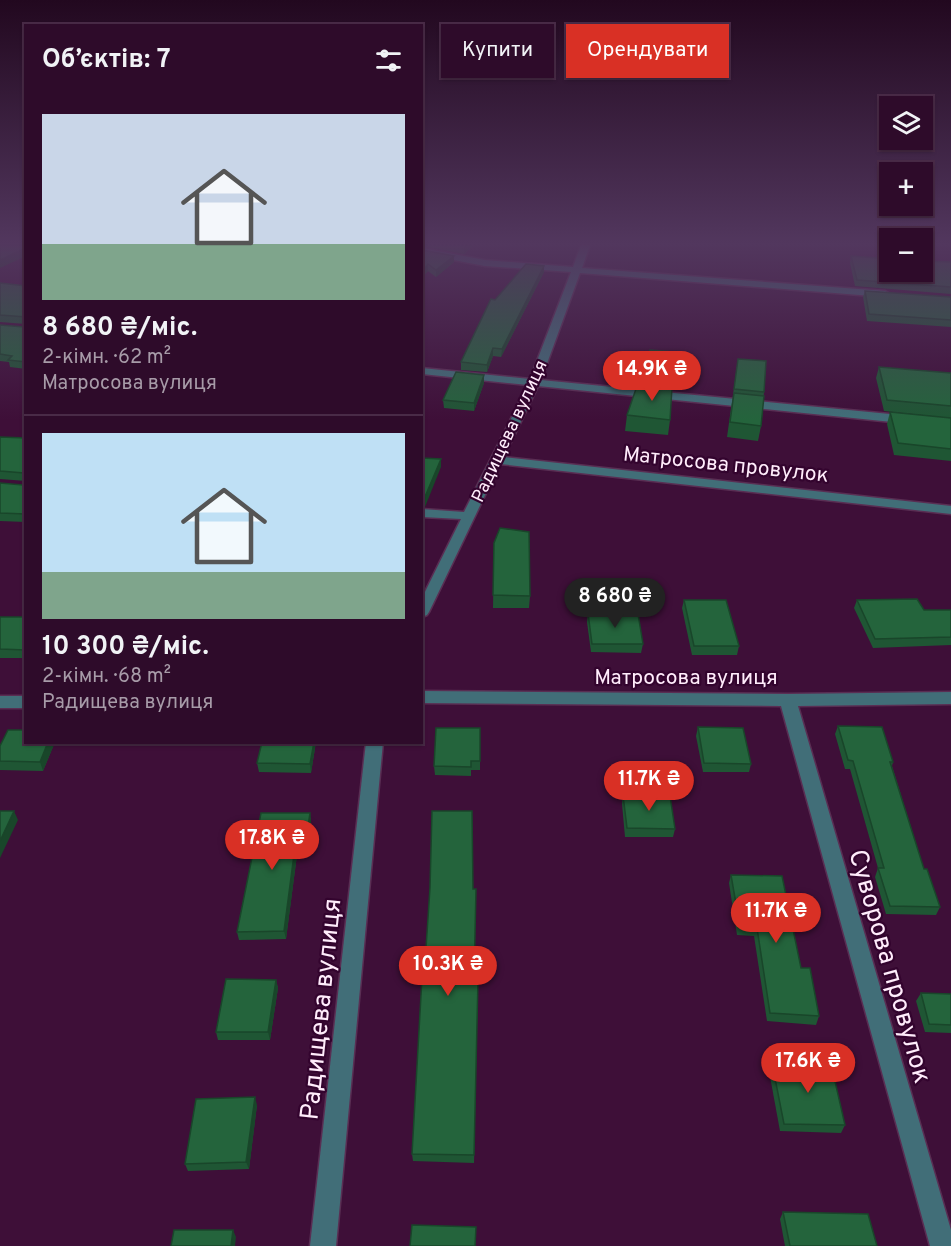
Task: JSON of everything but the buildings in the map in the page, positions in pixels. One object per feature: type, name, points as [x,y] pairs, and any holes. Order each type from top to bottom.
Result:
[{"type":"street","name":"Радищева вулиця","points":[[423,610],[534,383],[564,303]]},
{"type":"street","points":[[423,371],[951,424]]},
{"type":"street","name":"Матросова провулок","points":[[496,460],[951,510]]},
{"type":"street","points":[[423,513],[469,516]]},
{"type":"street","name":"Матросова вулиця","points":[[423,697],[788,700],[951,698]]},
{"type":"street","name":"Суворова провулок","points":[[788,700],[944,1246]]},
{"type":"street","points":[[0,702],[24,702]]},
{"type":"street","name":"Радищева вулиця","points":[[323,1246],[375,744]]}]
